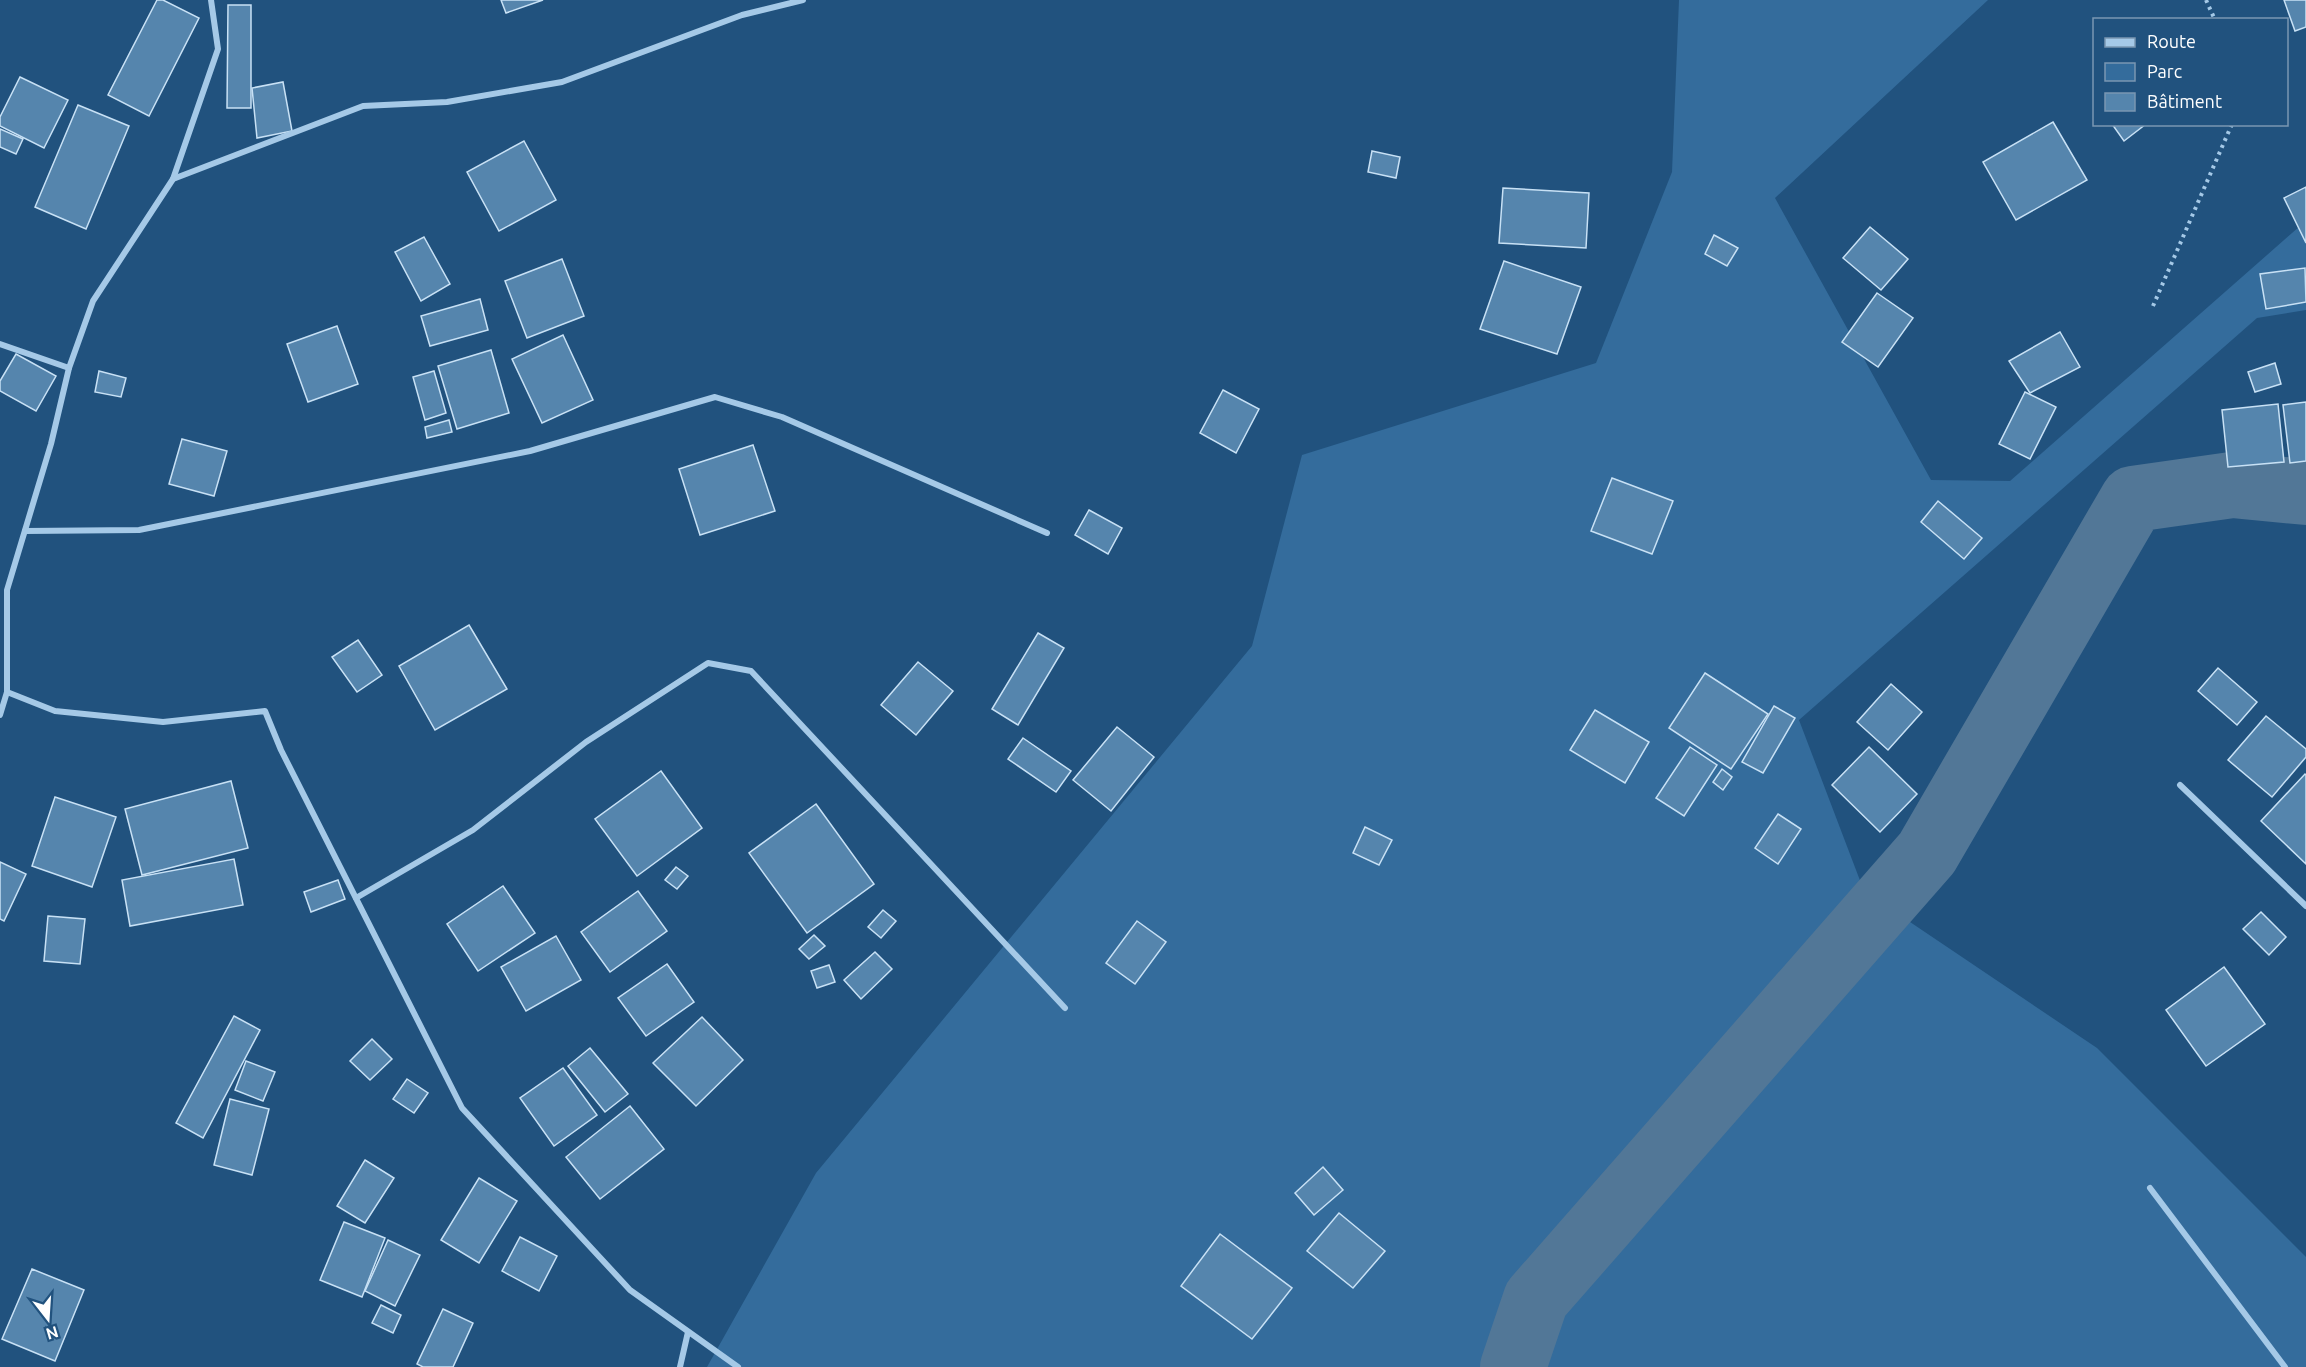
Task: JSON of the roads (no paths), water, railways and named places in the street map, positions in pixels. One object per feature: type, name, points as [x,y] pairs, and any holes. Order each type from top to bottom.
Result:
[{"type":"street","points":[[0,715],[7,692],[7,590],[51,444],[69,368],[93,301],[173,179],[218,50],[211,0]]},
{"type":"street","points":[[173,179],[363,106],[447,102],[562,82],[742,15],[803,0]]},
{"type":"street","points":[[0,344],[69,368]]},
{"type":"street","points":[[25,531],[139,530],[530,451],[715,397],[783,417],[1047,533]]},
{"type":"street","points":[[356,898],[473,830],[586,742],[708,663],[751,671],[1065,1008]]},
{"type":"street","points":[[7,692],[55,711],[163,722],[266,711],[281,750],[462,1108],[630,1290],[738,1367]]},
{"type":"street","points":[[2180,785],[2306,906]]},
{"type":"street","points":[[2150,1188],[2285,1367]]},
{"type":"street","points":[[680,1367],[688,1332]]},
{"type":"waterway","points":[[1513,1367],[1536,1299],[1927,853],[2133,499],[2232,485],[2306,492]]}]
